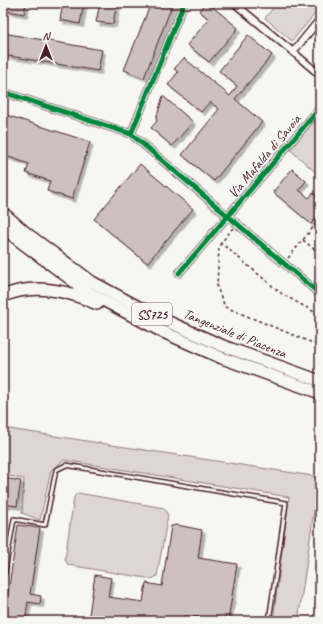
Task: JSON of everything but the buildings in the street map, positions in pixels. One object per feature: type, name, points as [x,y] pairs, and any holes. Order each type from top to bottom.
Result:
[{"type":"highway","name":"Tangenziale di Piacenza","points":[[3,213],[26,233],[92,282],[155,316],[223,346],[320,381]]},
{"type":"highway","name":"Tangenziale di Piacenza","points":[[3,227],[88,292],[161,331],[222,358],[320,393]]},
{"type":"highway","points":[[3,296],[29,289],[61,292],[86,299],[114,313],[161,331]]},
{"type":"street","points":[[131,134],[184,3]]},
{"type":"street","points":[[234,3],[320,75]]},
{"type":"street","points":[[293,52],[320,19]]},
{"type":"street","points":[[3,92],[131,134],[320,294]]},
{"type":"street","name":"Via Mafalda di Savoia","points":[[179,273],[320,108]]},
{"type":"lane","points":[[3,582],[14,519],[45,524],[56,470],[66,465],[286,503],[269,621]]},
{"type":"path","points":[[284,263],[320,219]]},
{"type":"path","points":[[237,224],[218,247],[217,282],[220,297],[225,307],[320,346]]},
{"type":"path","points":[[303,240],[320,254]]},
{"type":"path","points":[[221,243],[282,294],[320,315]]},
{"type":"shaded area","points":[[277,3],[320,3],[320,8],[292,41],[265,18]]},
{"type":"shaded area","points":[[320,108],[320,176],[287,147]]},
{"type":"shaded area","points":[[3,428],[319,477],[298,621],[273,621],[289,497],[64,460],[51,470],[40,520],[22,513],[24,479],[3,475]]},
{"type":"shaded area","points":[[78,493],[164,508],[168,515],[157,576],[152,579],[68,565],[65,559],[74,497]]},
{"type":"cycle path","points":[[131,134],[184,3]]},
{"type":"cycle path","points":[[3,92],[131,134],[320,294]]},
{"type":"cycle path","points":[[179,273],[320,108]]}]
